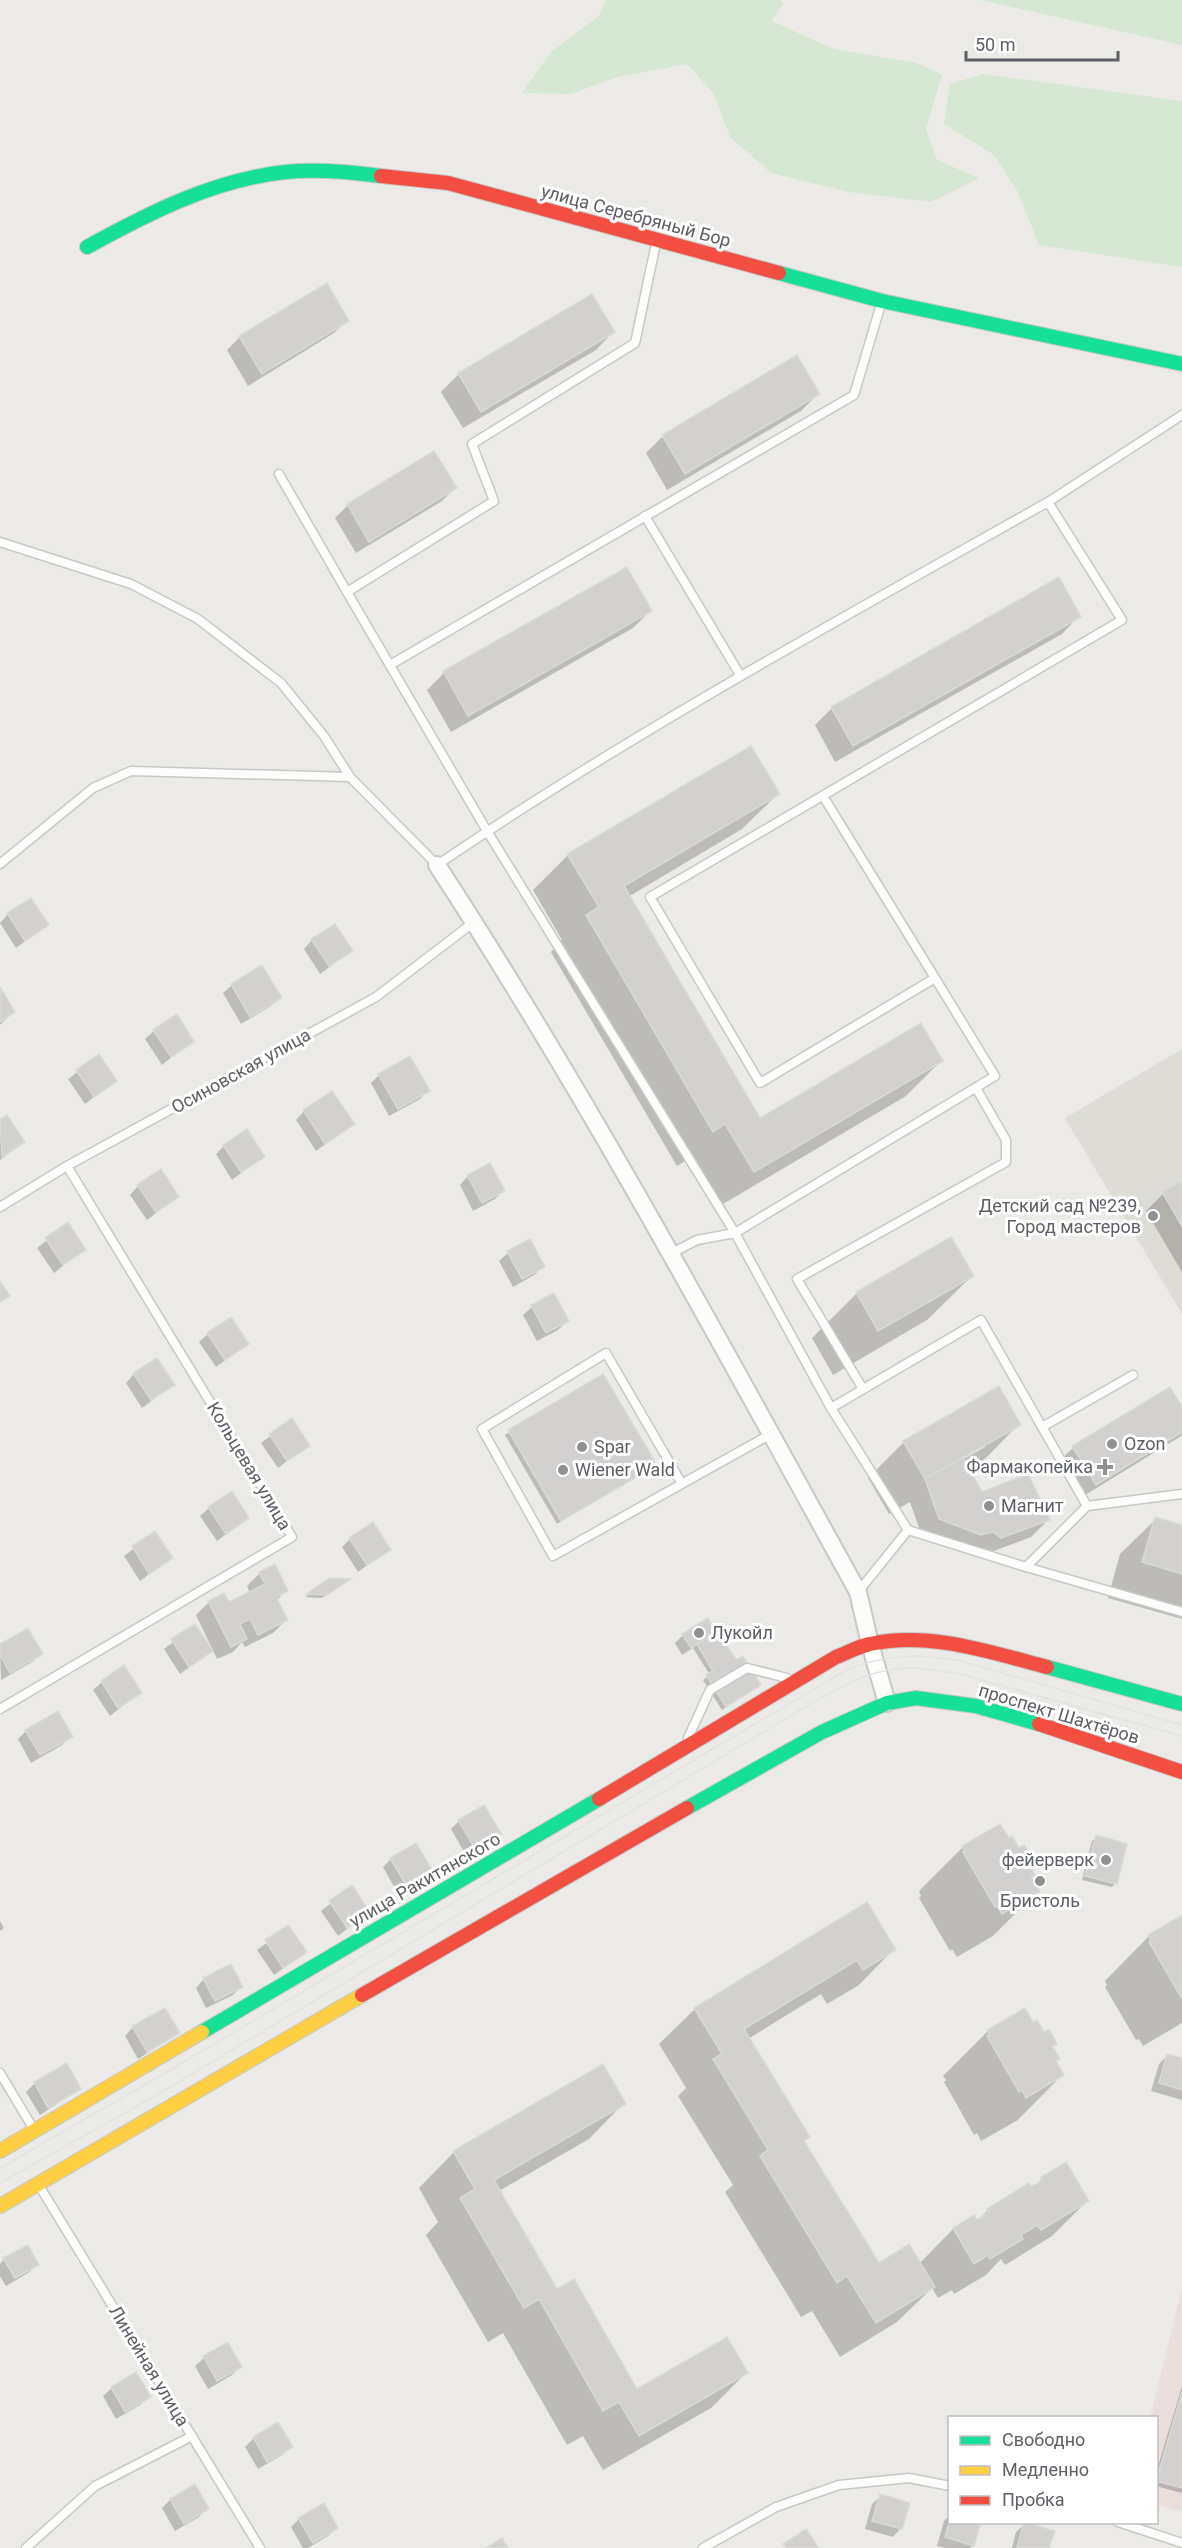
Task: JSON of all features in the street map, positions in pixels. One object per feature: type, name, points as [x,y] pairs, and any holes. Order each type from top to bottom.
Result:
[{"type":"main road","name":"улица Серебряный Бор","points":[[87,247],[148,214],[215,187],[285,172],[358,173],[448,183],[882,301],[1182,364]]},
{"type":"main road","points":[[870,1644],[908,1641],[966,1645],[1182,1704]]},
{"type":"main road","name":"улица Ракитянского","points":[[0,2151],[836,1657],[870,1644]]},
{"type":"main road","name":"проспект Шахтёров","points":[[39,2185],[532,1896],[822,1732],[887,1703],[916,1698],[976,1706],[1030,1721],[1182,1772]]},
{"type":"main road","points":[[0,2206],[39,2185]]},
{"type":"street","points":[[437,865],[474,922],[672,1253],[858,1592],[887,1703]]},
{"type":"lane","points":[[347,592],[494,501],[472,444],[635,344],[656,240]]},
{"type":"lane","points":[[390,665],[854,395],[882,301]]},
{"type":"lane","points":[[0,542],[131,584],[198,619],[281,683],[324,735],[350,777],[437,865],[487,831],[740,675],[1048,502],[1182,415]]},
{"type":"lane","points":[[279,474],[487,831],[735,1233],[831,1408],[908,1530],[1182,1612]]},
{"type":"lane","points":[[935,978],[760,1083],[650,897],[1122,620],[1048,502]]},
{"type":"lane","points":[[645,516],[740,675]]},
{"type":"lane","points":[[0,864],[93,788],[131,771],[350,777]]},
{"type":"lane","points":[[672,1253],[697,1240],[735,1233],[996,1076],[823,796]]},
{"type":"lane","name":"Осиновская улица","points":[[0,1207],[67,1166],[376,997],[474,922]]},
{"type":"lane","points":[[863,1389],[797,1279],[1006,1162],[1006,1140],[976,1088]]},
{"type":"lane","name":"Кольцевая улица","points":[[0,1709],[292,1537],[67,1166]]},
{"type":"lane","points":[[831,1408],[981,1320],[1087,1506]]},
{"type":"lane","points":[[682,1484],[606,1353],[482,1429],[553,1556],[682,1484],[771,1434]]},
{"type":"lane","points":[[1042,1427],[1133,1375]]},
{"type":"lane","points":[[1026,1567],[1087,1506],[1182,1494]]},
{"type":"lane","points":[[858,1592],[908,1530]]},
{"type":"lane","points":[[682,1750],[710,1690],[747,1668],[796,1681]]},
{"type":"lane","points":[[0,2073],[34,2131]]},
{"type":"lane","name":"Линейная улица","points":[[39,2185],[260,2548]]},
{"type":"lane","points":[[26,2548],[95,2486],[192,2436]]},
{"type":"lane","points":[[703,2548],[776,2507],[839,2485],[909,2478],[948,2486]]},
{"type":"lane","points":[[1122,2524],[1182,2543]]},
{"type":"shaded area","name":"Детский сад №239, Город мастеров","points":[[1182,1049],[1182,1314],[1065,1118]]},
{"type":"shaded area","points":[[1182,2289],[1182,2512],[1158,2505],[1158,2416],[1150,2416]]},
{"type":"green space","points":[[606,0],[781,0],[783,4],[771,21],[834,49],[917,63],[942,75],[926,129],[937,160],[979,178],[931,202],[849,192],[771,173],[730,137],[714,94],[687,64],[617,77],[571,94],[522,93],[551,52],[599,16]]},
{"type":"green space","points":[[981,0],[1182,0],[1182,45]]},
{"type":"green space","points":[[983,74],[1182,101],[1182,267],[1039,245],[1018,192],[994,155],[944,124],[950,84]]},
{"type":"building","points":[[327,283],[349,321],[262,374],[239,336]]},
{"type":"building","points":[[592,294],[615,332],[481,412],[458,373]]},
{"type":"building","points":[[797,355],[820,394],[685,474],[662,435]]},
{"type":"building","points":[[434,451],[457,488],[369,542],[347,504]]},
{"type":"building","points":[[627,567],[652,611],[468,716],[443,671]]},
{"type":"building","points":[[1059,577],[1081,617],[853,746],[831,707]]},
{"type":"building","points":[[751,746],[780,794],[624,886],[760,1118],[921,1023],[943,1061],[754,1172],[725,1124],[713,1132],[586,915],[599,907],[567,854]]},
{"type":"building","points":[[31,898],[49,925],[25,941],[7,913]]},
{"type":"building","points":[[335,924],[353,951],[329,966],[311,939]]},
{"type":"building","points":[[262,965],[282,998],[250,1017],[231,984]]},
{"type":"building","points":[[0,987],[15,1012],[0,1022]]},
{"type":"building","points":[[177,1014],[194,1042],[171,1057],[153,1030]]},
{"type":"building","points":[[99,1054],[117,1081],[94,1097],[76,1070]]},
{"type":"building","points":[[410,1056],[430,1091],[398,1109],[378,1074]]},
{"type":"building","points":[[332,1091],[355,1124],[325,1144],[303,1110]]},
{"type":"building","points":[[7,1115],[25,1142],[2,1157],[0,1119]]},
{"type":"building","points":[[247,1129],[265,1157],[241,1172],[223,1145]]},
{"type":"building","points":[[490,1163],[505,1191],[482,1203],[467,1175]]},
{"type":"building","points":[[161,1169],[179,1197],[156,1212],[137,1185]]},
{"type":"building","points":[[1182,1181],[1182,1226],[1162,1192]]},
{"type":"building","points":[[68,1222],[86,1250],[63,1265],[45,1238]]},
{"type":"building","points":[[951,1237],[974,1276],[878,1331],[856,1292]]},
{"type":"building","points":[[530,1239],[545,1267],[522,1279],[507,1251]]},
{"type":"building","points":[[0,1281],[10,1296],[0,1302]]},
{"type":"building","points":[[554,1293],[569,1321],[546,1333],[531,1305]]},
{"type":"building","points":[[231,1317],[249,1344],[225,1360],[207,1333]]},
{"type":"building","points":[[157,1358],[175,1385],[151,1400],[133,1373]]},
{"type":"building","name":"Spar","points":[[603,1374],[657,1465],[561,1521],[508,1430]]},
{"type":"building","points":[[999,1386],[1021,1425],[925,1479],[903,1441]]},
{"type":"building","points":[[1170,1387],[1182,1407],[1182,1432],[1096,1485],[1072,1446]]},
{"type":"building","points":[[292,1418],[310,1446],[287,1461],[269,1434]]},
{"type":"building","name":"Магнит","points":[[963,1457],[982,1492],[1028,1474],[1050,1520],[1001,1538],[993,1532],[981,1535],[939,1519],[925,1479]]},
{"type":"building","points":[[232,1491],[249,1518],[226,1534],[208,1507]]},
{"type":"building","points":[[1155,1517],[1182,1525],[1182,1574],[1142,1562]]},
{"type":"building","points":[[373,1522],[391,1550],[367,1565],[349,1538]]},
{"type":"building","points":[[155,1531],[173,1558],[149,1574],[132,1546]]},
{"type":"building","points":[[275,1564],[288,1591],[276,1597],[288,1620],[258,1635],[250,1619],[240,1624],[247,1639],[231,1647],[208,1601],[224,1593],[229,1602],[265,1584],[259,1572]]},
{"type":"building","points":[[330,1578],[351,1579],[327,1595],[306,1594]]},
{"type":"building","name":"Лукойл","points":[[708,1618],[716,1633],[691,1648],[682,1634]]},
{"type":"building","points":[[195,1624],[213,1651],[189,1667],[171,1639]]},
{"type":"building","points":[[28,1628],[43,1654],[10,1673],[0,1655],[0,1644]]},
{"type":"building","points":[[718,1631],[736,1660],[743,1656],[761,1685],[726,1707],[706,1675],[713,1671],[697,1644]]},
{"type":"building","points":[[124,1665],[142,1693],[118,1708],[101,1681]]},
{"type":"building","points":[[58,1711],[73,1737],[40,1755],[25,1730]]},
{"type":"building","points":[[484,1805],[502,1835],[476,1850],[458,1820]]},
{"type":"building","points":[[1000,1824],[1009,1838],[1012,1836],[1019,1848],[1024,1845],[1033,1860],[1028,1862],[1035,1875],[1031,1877],[1040,1892],[1002,1914],[997,1906],[995,1907],[963,1852],[965,1851],[962,1846]]},
{"type":"building","name":"фейерверк","points":[[1096,1835],[1127,1844],[1117,1884],[1085,1876]]},
{"type":"building","points":[[416,1843],[435,1875],[409,1890],[390,1858]]},
{"type":"building","points":[[352,1885],[370,1913],[347,1928],[329,1901]]},
{"type":"building","points":[[867,1902],[896,1950],[863,1970],[857,1960],[744,2029],[810,2137],[804,2141],[879,2263],[909,2244],[935,2287],[876,2323],[847,2276],[837,2283],[760,2156],[768,2150],[713,2059],[722,2054],[694,2008]]},
{"type":"building","points":[[1182,1915],[1181,1997],[1149,1942],[1151,1940],[1148,1935]]},
{"type":"building","points":[[288,1925],[307,1952],[283,1968],[265,1940]]},
{"type":"building","points":[[231,1964],[243,1987],[215,2001],[203,1978]]},
{"type":"building","points":[[165,2008],[180,2033],[147,2052],[132,2026]]},
{"type":"building","points":[[1025,2008],[1033,2022],[1037,2020],[1044,2032],[1049,2029],[1057,2044],[1052,2046],[1060,2059],[1056,2061],[1064,2075],[1026,2098],[1022,2090],[1019,2092],[987,2036],[990,2035],[987,2030]]},
{"type":"building","points":[[1167,2054],[1182,2058],[1182,2090],[1159,2083]]},
{"type":"building","points":[[67,2063],[81,2089],[48,2108],[34,2082]]},
{"type":"building","points":[[603,2064],[626,2104],[494,2180],[557,2289],[574,2279],[637,2389],[727,2337],[748,2373],[639,2436],[619,2402],[603,2411],[539,2299],[524,2308],[460,2198],[475,2189],[453,2151]]},
{"type":"building","points":[[1066,2162],[1089,2201],[1041,2230],[1037,2225],[1021,2235],[1023,2239],[990,2259],[988,2255],[974,2264],[953,2228],[974,2215],[977,2220],[989,2212],[987,2209],[1029,2183],[1031,2187],[1043,2180],[1041,2177]]},
{"type":"building","points":[[28,2245],[39,2265],[15,2278],[3,2258]]},
{"type":"building","points":[[228,2342],[242,2367],[217,2381],[203,2356]]},
{"type":"building","points":[[136,2372],[151,2397],[125,2412],[111,2387]]},
{"type":"building","points":[[1182,2392],[1182,2488],[1158,2482],[1158,2474]]},
{"type":"building","points":[[278,2422],[293,2447],[267,2462],[253,2437]]},
{"type":"building","points":[[195,2484],[209,2509],[184,2524],[170,2499]]},
{"type":"building","points":[[880,2494],[910,2503],[902,2529],[872,2521]]},
{"type":"building","points":[[324,2503],[338,2528],[313,2543],[298,2518]]},
{"type":"building","points":[[949,2524],[980,2524],[974,2546],[945,2537]]},
{"type":"building","points":[[1023,2524],[1055,2531],[1049,2548],[1017,2548]]},
{"type":"building","points":[[806,2529],[819,2548],[786,2548],[783,2544]]},
{"type":"building","points":[[502,2538],[508,2548],[486,2548]]},
{"type":"tram line","points":[[0,2168],[160,2076],[848,1669],[889,1658],[929,1657],[958,1660],[1182,1725]]},
{"type":"tram line","points":[[0,2183],[162,2092],[817,1700],[855,1681],[886,1670],[938,1670],[960,1674],[1182,1736]]},
{"type":"traffic: fast","points":[[87,247],[158,210],[232,182],[297,171],[333,171],[381,176]]},
{"type":"traffic: fast","points":[[779,273],[882,301],[1182,364]]},
{"type":"traffic: fast","points":[[1047,1667],[1182,1704]]},
{"type":"traffic: fast","points":[[687,1808],[822,1732],[887,1703],[916,1698],[976,1706],[1039,1724]]},
{"type":"traffic: fast","points":[[202,2032],[599,1799]]},
{"type":"traffic: slow","points":[[0,2206],[362,1995]]},
{"type":"traffic: slow","points":[[0,2151],[202,2032]]},
{"type":"traffic: jam","points":[[381,176],[448,183],[779,273]]},
{"type":"traffic: jam","points":[[599,1799],[836,1657],[866,1645],[915,1640],[937,1642],[982,1650],[1047,1667]]},
{"type":"traffic: jam","points":[[1039,1724],[1182,1772]]},
{"type":"traffic: jam","points":[[362,1995],[687,1808]]},
{"type":"place","name":"Детский сад №239, Город мастеров","points":[[1153,1216]]},
{"type":"place","name":"Ozon","points":[[1112,1444]]},
{"type":"place","name":"Spar","points":[[582,1447]]},
{"type":"place","name":"Фармакопейка","points":[[1105,1467]]},
{"type":"place","name":"Wiener Wald","points":[[563,1470]]},
{"type":"place","name":"Магнит","points":[[989,1506]]},
{"type":"place","name":"Лукойл","points":[[699,1633]]},
{"type":"place","name":"фейерверк","points":[[1106,1860]]},
{"type":"place","name":"Бристоль","points":[[1040,1881]]}]
